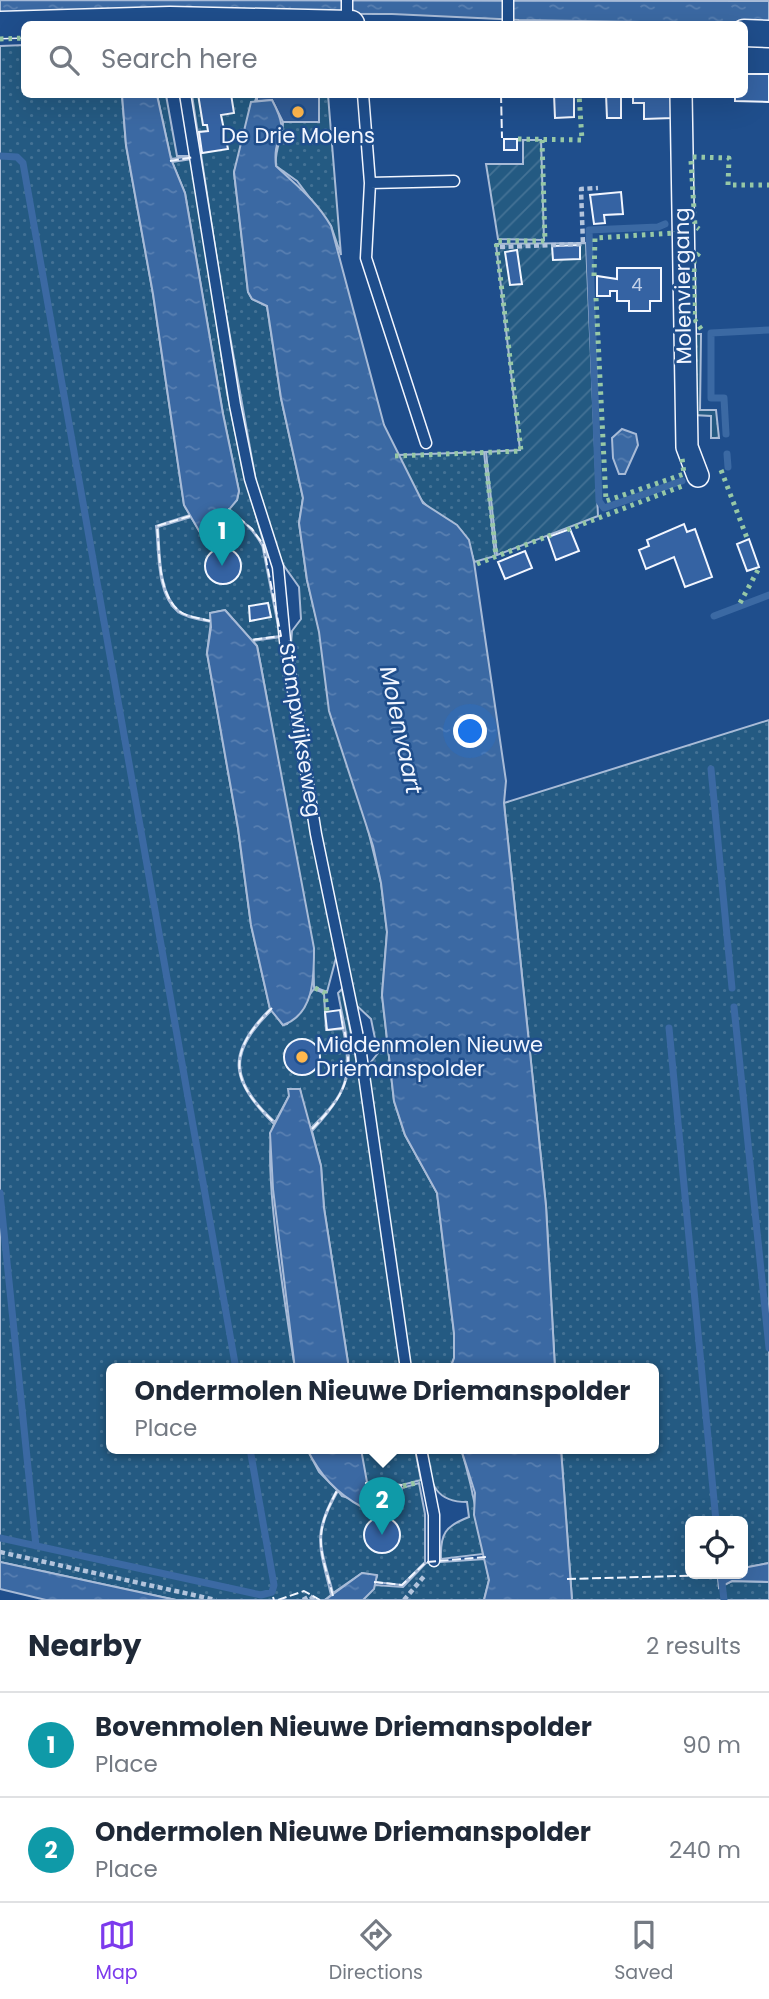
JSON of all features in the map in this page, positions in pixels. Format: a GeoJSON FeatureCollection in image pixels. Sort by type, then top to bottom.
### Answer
{"type":"FeatureCollection","features":[{"type":"Feature","properties":{"kind":"street"},"geometry":{"type":"LineString","coordinates":[[0,25],[21,25]]}},
{"type":"Feature","properties":{"kind":"street"},"geometry":{"type":"LineString","coordinates":[[748,33],[769,34]]}},
{"type":"Feature","properties":{"kind":"street","name":"Molenviergang"},"geometry":{"type":"LineString","coordinates":[[681,98],[687,447],[698,476]]}},
{"type":"Feature","properties":{"kind":"lane"},"geometry":{"type":"LineString","coordinates":[[347,0],[348,21]]}},
{"type":"Feature","properties":{"kind":"lane"},"geometry":{"type":"LineString","coordinates":[[508,0],[508,21]]}},
{"type":"Feature","properties":{"kind":"lane","name":"Stompwijkseweg"},"geometry":{"type":"LineString","coordinates":[[186,98],[235,405],[250,479],[278,567],[285,640],[316,834],[360,1047],[405,1363]]}},
{"type":"Feature","properties":{"kind":"lane"},"geometry":{"type":"LineString","coordinates":[[363,98],[370,183],[366,258],[426,443]]}},
{"type":"Feature","properties":{"kind":"lane"},"geometry":{"type":"LineString","coordinates":[[370,183],[454,181]]}},
{"type":"Feature","properties":{"kind":"lane"},"geometry":{"type":"LineString","coordinates":[[422,1454],[434,1515],[434,1561]]}},
{"type":"Feature","properties":{"kind":"path"},"geometry":{"type":"LineString","coordinates":[[500,247],[583,244],[581,189],[598,188]]}},
{"type":"Feature","properties":{"kind":"path"},"geometry":{"type":"LineString","coordinates":[[0,1552],[216,1600]]}},
{"type":"Feature","properties":{"kind":"path"},"geometry":{"type":"LineString","coordinates":[[404,1600],[434,1567],[434,1561]]}},
{"type":"Feature","properties":{"kind":"path"},"geometry":{"type":"LineString","coordinates":[[303,1600],[310,1596],[315,1599]]}},
{"type":"Feature","properties":{"kind":"shaded area"},"geometry":{"type":"Polygon","coordinates":[[[21,45],[21,98],[122,98],[126,145],[153,294],[184,505],[190,515],[156,526],[160,572],[166,594],[178,612],[211,622],[207,653],[238,828],[251,925],[270,1009],[246,1039],[240,1053],[239,1066],[241,1080],[248,1094],[274,1124],[270,1170],[294,1363],[106,1363],[106,1454],[310,1454],[319,1472],[337,1490],[321,1531],[321,1553],[331,1595],[325,1600],[176,1600],[0,1562],[0,46],[21,45]]]}},
{"type":"Feature","properties":{"kind":"shaded area"},"geometry":{"type":"Polygon","coordinates":[[[158,98],[167,98],[177,156],[193,156],[171,159],[158,98]]]}},
{"type":"Feature","properties":{"kind":"shaded area"},"geometry":{"type":"Polygon","coordinates":[[[192,98],[256,98],[234,172],[248,292],[252,299],[267,306],[281,398],[303,498],[299,523],[307,580],[381,883],[387,932],[382,995],[394,1101],[405,1135],[437,1193],[454,1333],[452,1363],[410,1363],[367,1067],[378,1053],[371,1019],[355,1004],[319,826],[291,644],[292,631],[301,619],[299,587],[282,563],[257,487],[221,286],[192,98]]]}},
{"type":"Feature","properties":{"kind":"shaded area","name":"De Drie Molens"},"geometry":{"type":"Polygon","coordinates":[[[257,98],[319,98],[319,122],[283,122],[272,100],[257,101],[257,98]]]}},
{"type":"Feature","properties":{"kind":"shaded area"},"geometry":{"type":"Polygon","coordinates":[[[319,98],[328,98],[341,255],[331,226],[297,181],[276,166],[283,122],[318,122],[319,98]]]}},
{"type":"Feature","properties":{"kind":"shaded area"},"geometry":{"type":"Polygon","coordinates":[[[523,140],[541,140],[544,240],[498,239],[486,164],[523,164],[523,140]]]}},
{"type":"Feature","properties":{"kind":"shaded area"},"geometry":{"type":"Polygon","coordinates":[[[192,159],[227,392],[243,470],[268,558],[252,531],[228,508],[237,500],[239,491],[185,193],[172,162],[192,159]]]}},
{"type":"Feature","properties":{"kind":"shaded area"},"geometry":{"type":"Polygon","coordinates":[[[586,243],[598,516],[497,555],[486,452],[520,450],[496,244],[586,243]]]}},
{"type":"Feature","properties":{"kind":"shaded area"},"geometry":{"type":"Polygon","coordinates":[[[691,334],[701,334],[700,410],[716,410],[719,438],[711,438],[711,416],[693,415],[691,334]]]}},
{"type":"Feature","properties":{"kind":"shaded area"},"geometry":{"type":"Polygon","coordinates":[[[484,452],[495,556],[474,562],[465,536],[455,525],[433,512],[420,498],[398,455],[484,452]]]}},
{"type":"Feature","properties":{"kind":"shaded area"},"geometry":{"type":"Polygon","coordinates":[[[227,509],[252,529],[262,544],[280,636],[251,640],[225,610],[210,613],[211,621],[190,616],[179,611],[167,594],[161,572],[158,527],[191,517],[202,535],[208,535],[227,509]]]}},
{"type":"Feature","properties":{"kind":"shaded area"},"geometry":{"type":"Polygon","coordinates":[[[281,637],[336,958],[327,992],[314,987],[306,915],[257,646],[253,641],[281,637]]]}},
{"type":"Feature","properties":{"kind":"shaded area"},"geometry":{"type":"Polygon","coordinates":[[[769,720],[769,1563],[748,1567],[748,1516],[685,1516],[685,1579],[718,1579],[719,1587],[732,1581],[769,1582],[769,1600],[572,1600],[561,1454],[659,1454],[659,1363],[555,1363],[546,1206],[504,803],[769,720]]]}},
{"type":"Feature","properties":{"kind":"shaded area"},"geometry":{"type":"Polygon","coordinates":[[[314,989],[324,993],[326,1030],[343,1029],[347,1060],[344,1084],[339,1094],[323,1116],[308,1128],[300,1089],[289,1096],[275,1122],[249,1093],[240,1066],[248,1039],[272,1010],[283,1025],[287,1024],[314,989]]]}},
{"type":"Feature","properties":{"kind":"shaded area"},"geometry":{"type":"Polygon","coordinates":[[[342,989],[359,1074],[401,1363],[348,1363],[324,1208],[321,1166],[312,1131],[339,1097],[349,1067],[349,1052],[338,993],[342,989]]]}},
{"type":"Feature","properties":{"kind":"shaded area"},"geometry":{"type":"Polygon","coordinates":[[[362,1454],[416,1454],[421,1480],[402,1485],[378,1483],[377,1499],[400,1500],[402,1488],[419,1483],[425,1514],[425,1562],[402,1585],[375,1582],[377,1576],[362,1573],[333,1593],[322,1552],[325,1519],[338,1491],[342,1496],[371,1504],[366,1484],[375,1483],[365,1482],[362,1454]]]}},
{"type":"Feature","properties":{"kind":"shaded area"},"geometry":{"type":"Polygon","coordinates":[[[425,1454],[462,1454],[483,1554],[441,1559],[446,1532],[454,1524],[469,1517],[467,1502],[446,1498],[439,1493],[431,1479],[425,1454]]]}},
{"type":"Feature","properties":{"kind":"shaded area"},"geometry":{"type":"Polygon","coordinates":[[[485,1559],[489,1580],[484,1600],[363,1600],[375,1585],[403,1587],[426,1563],[485,1559]]]}},
{"type":"Feature","properties":{"kind":"water"},"geometry":{"type":"Polygon","coordinates":[[[0,0],[769,1],[769,24],[748,24],[748,21],[519,20],[392,14],[0,13],[0,0]]]}},
{"type":"Feature","properties":{"kind":"water"},"geometry":{"type":"Polygon","coordinates":[[[122,98],[158,98],[171,159],[185,193],[239,491],[237,500],[208,535],[202,536],[184,505],[153,294],[126,145],[122,98]]]}},
{"type":"Feature","properties":{"kind":"water","name":"Molenvaart"},"geometry":{"type":"Polygon","coordinates":[[[272,100],[281,122],[276,166],[313,201],[331,226],[384,425],[423,503],[457,525],[469,540],[506,781],[504,803],[546,1206],[555,1363],[452,1363],[454,1333],[437,1193],[405,1135],[394,1101],[382,995],[387,932],[381,883],[373,846],[329,711],[319,632],[307,580],[299,523],[303,498],[281,398],[267,306],[252,299],[248,292],[234,172],[251,102],[272,100]]]}},
{"type":"Feature","properties":{"kind":"water"},"geometry":{"type":"Polygon","coordinates":[[[622,429],[636,434],[638,445],[625,474],[619,474],[613,458],[612,438],[622,429]]]}},
{"type":"Feature","properties":{"kind":"water"},"geometry":{"type":"Polygon","coordinates":[[[225,610],[257,646],[314,948],[313,981],[307,1003],[294,1020],[283,1025],[270,1009],[251,925],[238,828],[207,653],[210,613],[225,610]]]}},
{"type":"Feature","properties":{"kind":"water"},"geometry":{"type":"Polygon","coordinates":[[[288,1089],[300,1089],[321,1166],[324,1208],[348,1363],[294,1363],[273,1189],[270,1133],[289,1096],[288,1089]]]}},
{"type":"Feature","properties":{"kind":"water"},"geometry":{"type":"Polygon","coordinates":[[[310,1454],[362,1454],[371,1504],[362,1507],[353,1502],[317,1467],[310,1454]]]}},
{"type":"Feature","properties":{"kind":"water"},"geometry":{"type":"Polygon","coordinates":[[[463,1454],[561,1454],[572,1600],[484,1600],[489,1580],[474,1515],[475,1493],[463,1454]]]}},
{"type":"Feature","properties":{"kind":"water"},"geometry":{"type":"Polygon","coordinates":[[[0,1562],[176,1600],[46,1600],[0,1589],[0,1562]]]}},
{"type":"Feature","properties":{"kind":"water"},"geometry":{"type":"Polygon","coordinates":[[[769,1563],[769,1582],[732,1581],[719,1588],[718,1579],[748,1579],[748,1567],[769,1563]]]}},
{"type":"Feature","properties":{"kind":"water"},"geometry":{"type":"Polygon","coordinates":[[[362,1573],[377,1575],[374,1589],[363,1600],[325,1600],[362,1573]]]}},
{"type":"Feature","properties":{"kind":"building"},"geometry":{"type":"Polygon","coordinates":[[[748,74],[769,74],[769,102],[735,101],[735,98],[748,98],[748,74]]]}},
{"type":"Feature","properties":{"kind":"building"},"geometry":{"type":"Polygon","coordinates":[[[199,98],[232,98],[234,113],[221,115],[228,149],[202,153],[199,132],[208,131],[207,125],[203,125],[199,98]]]}},
{"type":"Feature","properties":{"kind":"building"},"geometry":{"type":"Polygon","coordinates":[[[554,98],[574,98],[574,117],[555,118],[554,98]]]}},
{"type":"Feature","properties":{"kind":"building"},"geometry":{"type":"Polygon","coordinates":[[[606,98],[621,98],[621,118],[607,118],[606,98]]]}},
{"type":"Feature","properties":{"kind":"building"},"geometry":{"type":"Polygon","coordinates":[[[633,98],[671,98],[672,118],[644,119],[644,103],[633,103],[633,98]]]}},
{"type":"Feature","properties":{"kind":"building"},"geometry":{"type":"Polygon","coordinates":[[[504,139],[517,139],[517,150],[504,150],[504,139]]]}},
{"type":"Feature","properties":{"kind":"building"},"geometry":{"type":"Polygon","coordinates":[[[621,192],[623,214],[604,215],[605,223],[594,224],[590,195],[621,192]]]}},
{"type":"Feature","properties":{"kind":"building"},"geometry":{"type":"Polygon","coordinates":[[[580,245],[580,259],[553,260],[552,246],[580,245]]]}},
{"type":"Feature","properties":{"kind":"building"},"geometry":{"type":"Polygon","coordinates":[[[517,250],[522,284],[510,285],[505,252],[517,250]]]}},
{"type":"Feature","properties":{"kind":"building"},"geometry":{"type":"Polygon","coordinates":[[[617,268],[661,268],[661,301],[650,301],[650,311],[629,311],[629,301],[617,301],[617,291],[610,291],[610,296],[597,296],[597,276],[617,279],[617,268]]]}},
{"type":"Feature","properties":{"kind":"building"},"geometry":{"type":"Polygon","coordinates":[[[684,524],[687,532],[695,529],[712,577],[685,587],[674,557],[646,569],[639,550],[649,546],[647,540],[684,524]]]}},
{"type":"Feature","properties":{"kind":"building"},"geometry":{"type":"Polygon","coordinates":[[[570,529],[579,551],[556,560],[548,537],[570,529]]]}},
{"type":"Feature","properties":{"kind":"building"},"geometry":{"type":"Polygon","coordinates":[[[749,539],[759,567],[747,571],[737,544],[749,539]]]}},
{"type":"Feature","properties":{"kind":"building"},"geometry":{"type":"Polygon","coordinates":[[[223,548],[236,553],[241,566],[236,579],[223,584],[210,579],[205,566],[210,553],[223,548]]]}},
{"type":"Feature","properties":{"kind":"building"},"geometry":{"type":"Polygon","coordinates":[[[525,551],[532,568],[505,579],[498,562],[525,551]]]}},
{"type":"Feature","properties":{"kind":"building"},"geometry":{"type":"Polygon","coordinates":[[[268,603],[271,617],[250,621],[249,606],[268,603]]]}},
{"type":"Feature","properties":{"kind":"building"},"geometry":{"type":"Polygon","coordinates":[[[340,1010],[343,1028],[327,1030],[325,1012],[340,1010]]]}},
{"type":"Feature","properties":{"kind":"building","name":"Middenmolen Nieuwe Driemanspolder"},"geometry":{"type":"Polygon","coordinates":[[[302,1039],[314,1045],[320,1057],[314,1069],[302,1075],[290,1069],[284,1057],[290,1045],[302,1039]]]}},
{"type":"Feature","properties":{"kind":"building"},"geometry":{"type":"Polygon","coordinates":[[[378,1484],[401,1485],[400,1500],[377,1499],[378,1484]]]}},
{"type":"Feature","properties":{"kind":"building"},"geometry":{"type":"Polygon","coordinates":[[[382,1517],[394,1523],[400,1535],[394,1547],[382,1553],[370,1547],[364,1535],[370,1523],[382,1517]]]}},
{"type":"Feature","properties":{"kind":"waterway"},"geometry":{"type":"LineString","coordinates":[[0,156],[17,157],[23,163],[235,1363]]}},
{"type":"Feature","properties":{"kind":"waterway"},"geometry":{"type":"LineString","coordinates":[[665,224],[658,227],[589,230],[599,501],[604,508],[682,481]]}},
{"type":"Feature","properties":{"kind":"waterway"},"geometry":{"type":"LineString","coordinates":[[726,434],[724,398],[711,398],[711,333],[769,330]]}},
{"type":"Feature","properties":{"kind":"waterway"},"geometry":{"type":"LineString","coordinates":[[727,454],[728,467]]}},
{"type":"Feature","properties":{"kind":"waterway"},"geometry":{"type":"LineString","coordinates":[[714,616],[769,595]]}},
{"type":"Feature","properties":{"kind":"waterway"},"geometry":{"type":"LineString","coordinates":[[711,769],[732,988]]}},
{"type":"Feature","properties":{"kind":"waterway"},"geometry":{"type":"LineString","coordinates":[[734,1007],[769,1348]]}},
{"type":"Feature","properties":{"kind":"waterway"},"geometry":{"type":"LineString","coordinates":[[669,1028],[716,1516]]}},
{"type":"Feature","properties":{"kind":"waterway"},"geometry":{"type":"LineString","coordinates":[[0,1193],[36,1546]]}},
{"type":"Feature","properties":{"kind":"waterway"},"geometry":{"type":"LineString","coordinates":[[0,1538],[261,1595],[272,1592],[274,1585],[251,1454]]}},
{"type":"Feature","properties":{"kind":"waterway"},"geometry":{"type":"LineString","coordinates":[[722,1579],[724,1600]]}},
{"type":"Feature","properties":{"kind":"hedge"},"geometry":{"type":"LineString","coordinates":[[0,39],[21,38]]}},
{"type":"Feature","properties":{"kind":"hedge"},"geometry":{"type":"LineString","coordinates":[[518,139],[582,140],[579,98]]}},
{"type":"Feature","properties":{"kind":"hedge"},"geometry":{"type":"LineString","coordinates":[[395,456],[521,451],[496,241],[545,241],[542,140]]}},
{"type":"Feature","properties":{"kind":"hedge"},"geometry":{"type":"LineString","coordinates":[[693,157],[729,158],[728,185],[769,185]]}},
{"type":"Feature","properties":{"kind":"hedge"},"geometry":{"type":"LineString","coordinates":[[691,161],[695,226],[699,229]]}},
{"type":"Feature","properties":{"kind":"hedge"},"geometry":{"type":"LineString","coordinates":[[594,276],[595,238],[674,231]]}},
{"type":"Feature","properties":{"kind":"hedge"},"geometry":{"type":"LineString","coordinates":[[699,253],[694,260],[694,319],[704,333]]}},
{"type":"Feature","properties":{"kind":"hedge"},"geometry":{"type":"LineString","coordinates":[[596,298],[606,501],[684,474],[682,458]]}},
{"type":"Feature","properties":{"kind":"hedge"},"geometry":{"type":"LineString","coordinates":[[486,464],[496,555]]}},
{"type":"Feature","properties":{"kind":"hedge"},"geometry":{"type":"LineString","coordinates":[[721,470],[747,538]]}},
{"type":"Feature","properties":{"kind":"hedge"},"geometry":{"type":"LineString","coordinates":[[567,530],[685,485]]}},
{"type":"Feature","properties":{"kind":"hedge"},"geometry":{"type":"LineString","coordinates":[[477,564],[551,535]]}},
{"type":"Feature","properties":{"kind":"hedge"},"geometry":{"type":"LineString","coordinates":[[740,603],[758,570]]}},
{"type":"Feature","properties":{"kind":"hedge"},"geometry":{"type":"LineString","coordinates":[[315,988],[325,993],[327,1011]]}},
{"type":"Feature","properties":{"kind":"hedge"},"geometry":{"type":"LineString","coordinates":[[403,1486],[420,1482]]}},
{"type":"Feature","properties":{"kind":"fence"},"geometry":{"type":"LineString","coordinates":[[501,98],[502,138]]}},
{"type":"Feature","properties":{"kind":"fence"},"geometry":{"type":"LineString","coordinates":[[170,161],[194,157]]}},
{"type":"Feature","properties":{"kind":"fence"},"geometry":{"type":"LineString","coordinates":[[228,509],[252,529],[263,544],[281,636],[251,640]]}},
{"type":"Feature","properties":{"kind":"fence"},"geometry":{"type":"LineString","coordinates":[[190,516],[157,526],[163,583],[172,603],[179,611],[210,621]]}},
{"type":"Feature","properties":{"kind":"fence"},"geometry":{"type":"LineString","coordinates":[[272,1008],[247,1039],[239,1066],[249,1094],[275,1123]]}},
{"type":"Feature","properties":{"kind":"fence"},"geometry":{"type":"LineString","coordinates":[[312,1129],[333,1105],[344,1084],[348,1060],[344,1028]]}},
{"type":"Feature","properties":{"kind":"fence"},"geometry":{"type":"LineString","coordinates":[[365,1483],[377,1484]]}},
{"type":"Feature","properties":{"kind":"fence"},"geometry":{"type":"LineString","coordinates":[[333,1596],[321,1542],[324,1519],[338,1489]]}},
{"type":"Feature","properties":{"kind":"fence"},"geometry":{"type":"LineString","coordinates":[[374,1582],[402,1585],[426,1562],[486,1557]]}},
{"type":"Feature","properties":{"kind":"fence"},"geometry":{"type":"LineString","coordinates":[[567,1579],[685,1576]]}},
{"type":"Feature","properties":{"kind":"fence"},"geometry":{"type":"LineString","coordinates":[[278,1600],[304,1591],[320,1600]]}},
{"type":"Feature","properties":{"kind":"place","name":"De Drie Molens"},"geometry":{"type":"Point","coordinates":[298,112]}},
{"type":"Feature","properties":{"kind":"place","name":"Bovenmolen Nieuwe Driemanspolder"},"geometry":{"type":"Point","coordinates":[222,566]}},
{"type":"Feature","properties":{"kind":"place","name":"Middenmolen Nieuwe Driemanspolder"},"geometry":{"type":"Point","coordinates":[302,1057]}},
{"type":"Feature","properties":{"kind":"place","name":"Ondermolen Nieuwe Driemanspolder"},"geometry":{"type":"Point","coordinates":[382,1535]}}]}
